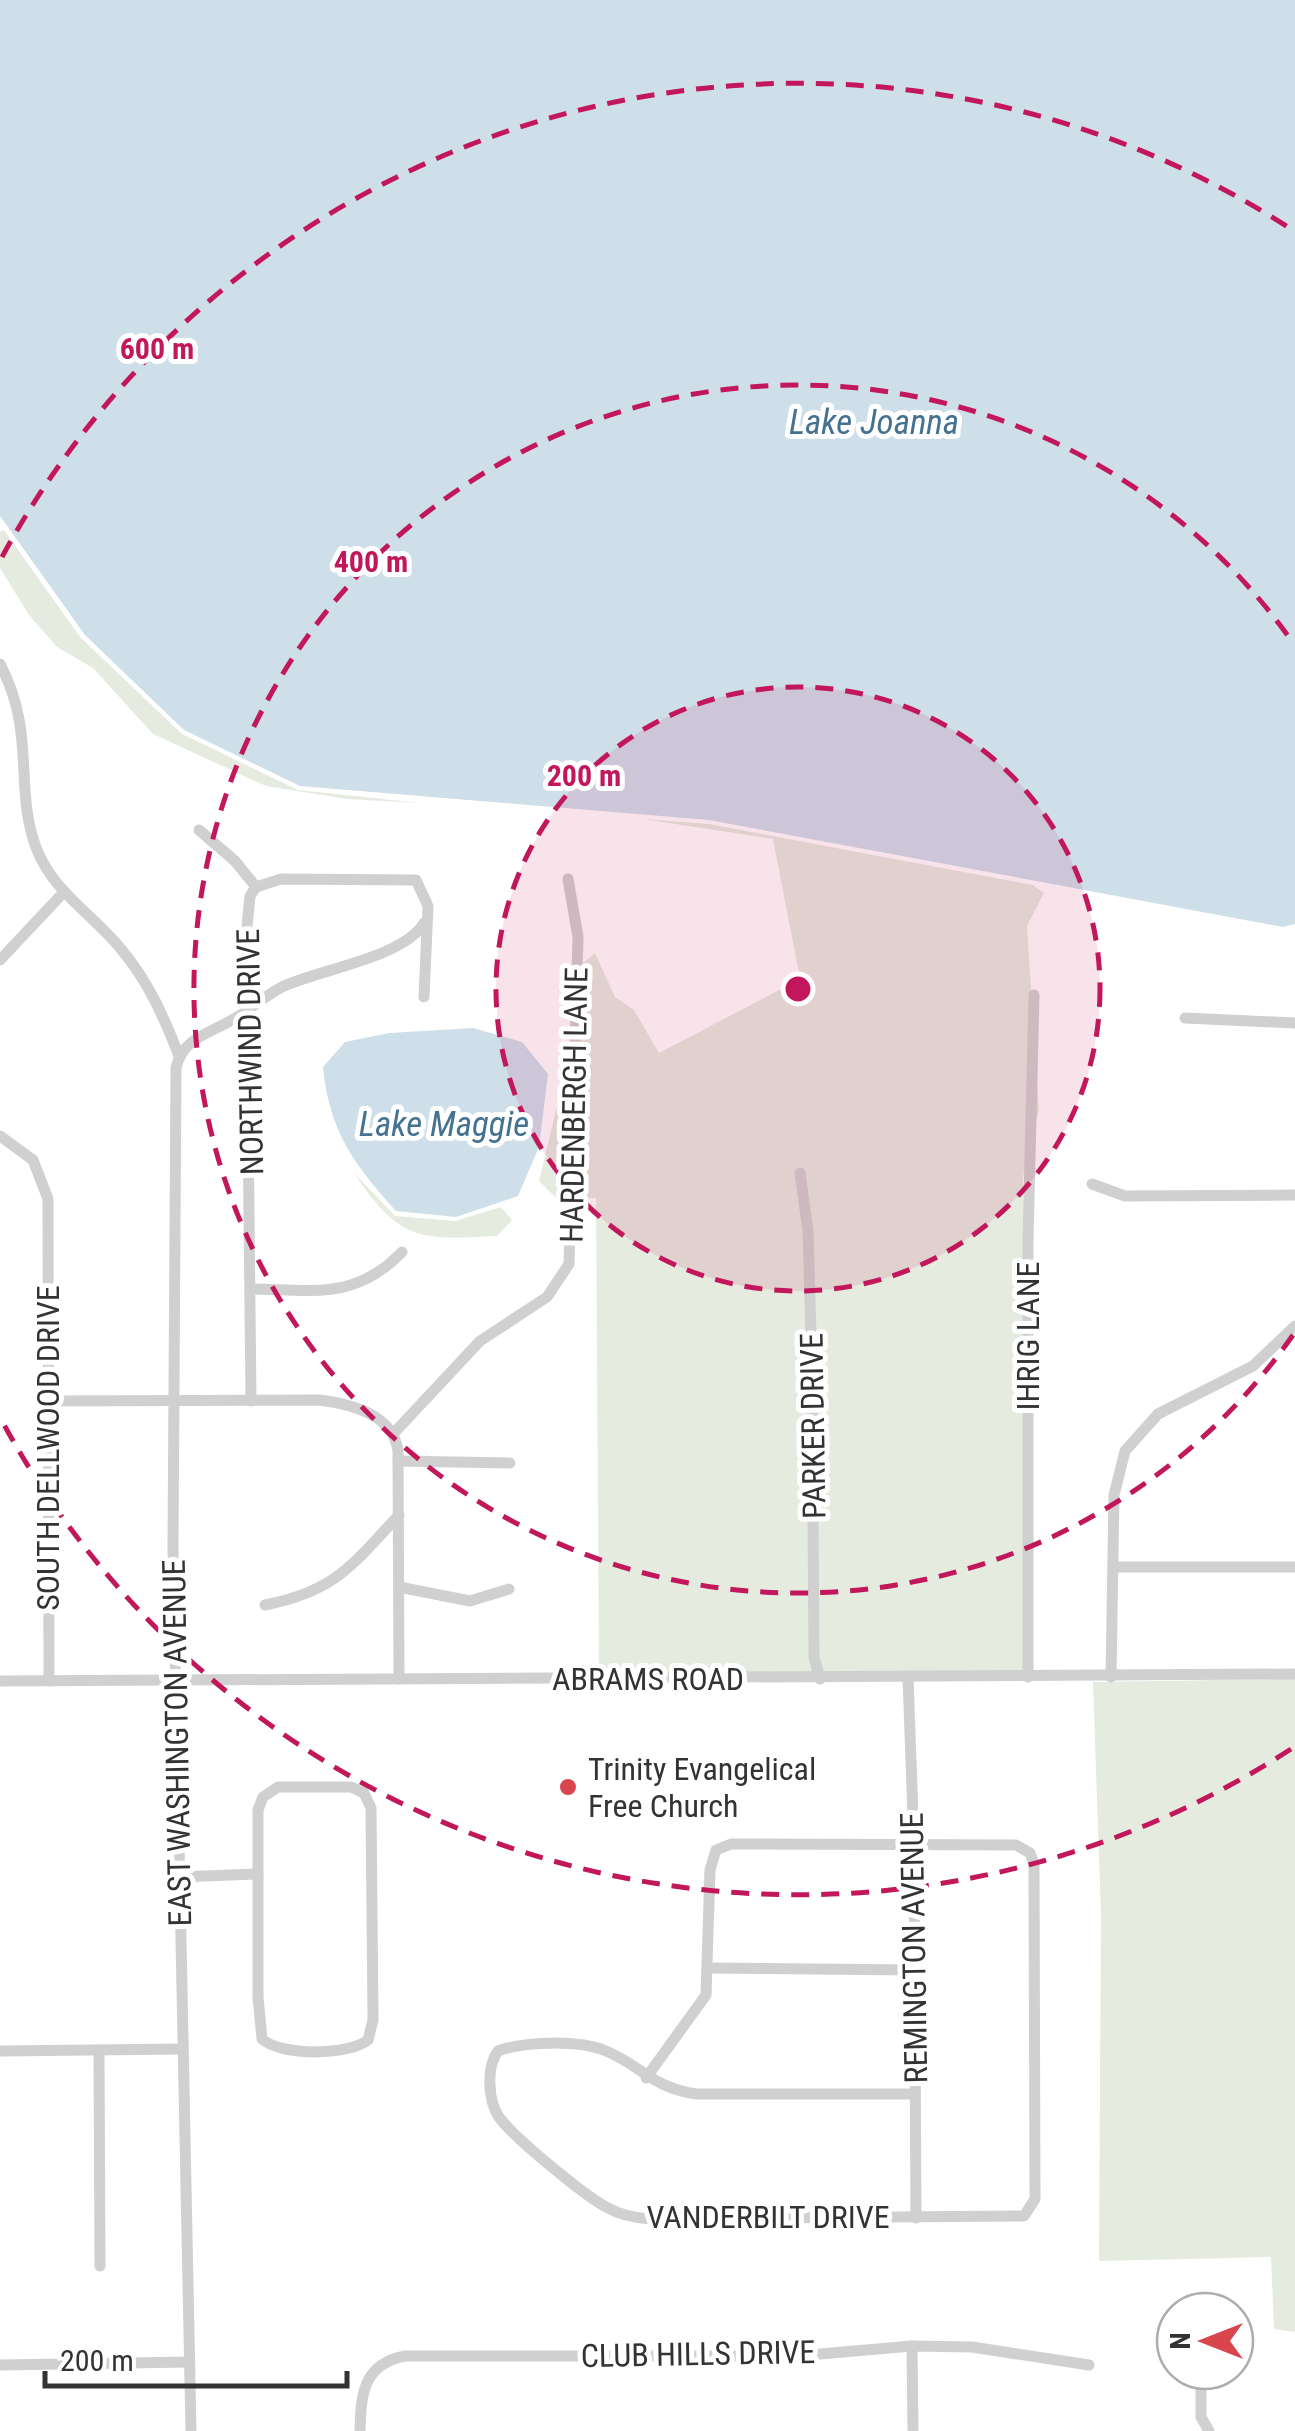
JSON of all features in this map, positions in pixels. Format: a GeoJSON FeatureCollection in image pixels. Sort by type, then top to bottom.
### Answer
{"type":"FeatureCollection","features":[{"type":"Feature","properties":{"kind":"street"},"geometry":{"type":"LineString","coordinates":[[0,664],[24,724],[36,848],[64,892],[140,972],[179,1056]]}},
{"type":"Feature","properties":{"kind":"street"},"geometry":{"type":"LineString","coordinates":[[199,830],[235,861],[256,887],[282,879],[409,876],[425,891],[424,998]]}},
{"type":"Feature","properties":{"kind":"street","name":"HARDENBERGH LANE"},"geometry":{"type":"LineString","coordinates":[[393,1434],[480,1341],[547,1297],[569,1264],[578,937],[568,879]]}},
{"type":"Feature","properties":{"kind":"street","name":"NORTHWIND DRIVE"},"geometry":{"type":"LineString","coordinates":[[251,1401],[246,929],[250,896],[256,887]]}},
{"type":"Feature","properties":{"kind":"street"},"geometry":{"type":"LineString","coordinates":[[0,960],[64,892]]}},
{"type":"Feature","properties":{"kind":"street"},"geometry":{"type":"LineString","coordinates":[[179,1056],[188,1043],[283,987],[409,942],[424,924]]}},
{"type":"Feature","properties":{"kind":"street","name":"IHRIG LANE"},"geometry":{"type":"LineString","coordinates":[[1028,1677],[1028,1239],[1034,994]]}},
{"type":"Feature","properties":{"kind":"street"},"geometry":{"type":"LineString","coordinates":[[1185,1018],[1295,1023]]}},
{"type":"Feature","properties":{"kind":"street","name":"EAST WASHINGTON AVENUE"},"geometry":{"type":"LineString","coordinates":[[179,1056],[174,1088],[174,1401],[191,2431]]}},
{"type":"Feature","properties":{"kind":"street","name":"SOUTH DELLWOOD DRIVE"},"geometry":{"type":"LineString","coordinates":[[0,1136],[23,1149],[42,1174],[48,1215],[48,1681]]}},
{"type":"Feature","properties":{"kind":"street","name":"PARKER DRIVE"},"geometry":{"type":"LineString","coordinates":[[800,1173],[809,1256],[814,1657],[820,1679]]}},
{"type":"Feature","properties":{"kind":"street"},"geometry":{"type":"LineString","coordinates":[[1092,1184],[1126,1196],[1295,1195]]}},
{"type":"Feature","properties":{"kind":"street"},"geometry":{"type":"LineString","coordinates":[[252,1289],[345,1288],[374,1278],[402,1252]]}},
{"type":"Feature","properties":{"kind":"street"},"geometry":{"type":"LineString","coordinates":[[1111,1676],[1116,1479],[1134,1437],[1158,1414],[1269,1355],[1295,1326]]}},
{"type":"Feature","properties":{"kind":"street"},"geometry":{"type":"LineString","coordinates":[[48,1401],[340,1402],[368,1413],[393,1434],[398,1462],[400,1679]]}},
{"type":"Feature","properties":{"kind":"street"},"geometry":{"type":"LineString","coordinates":[[398,1462],[510,1463]]}},
{"type":"Feature","properties":{"kind":"street"},"geometry":{"type":"LineString","coordinates":[[266,1605],[330,1586],[350,1570],[398,1514]]}},
{"type":"Feature","properties":{"kind":"street"},"geometry":{"type":"LineString","coordinates":[[1114,1568],[1295,1567]]}},
{"type":"Feature","properties":{"kind":"street"},"geometry":{"type":"LineString","coordinates":[[399,1588],[470,1601],[495,1597],[509,1588]]}},
{"type":"Feature","properties":{"kind":"street","name":"ABRAMS ROAD"},"geometry":{"type":"LineString","coordinates":[[0,1682],[1295,1674]]}},
{"type":"Feature","properties":{"kind":"street","name":"REMINGTON AVENUE"},"geometry":{"type":"LineString","coordinates":[[908,1678],[914,1844],[916,2218]]}},
{"type":"Feature","properties":{"kind":"street"},"geometry":{"type":"LineString","coordinates":[[351,1787],[364,1793],[371,1808],[373,2020],[363,2044],[283,2048],[262,2038],[258,1874],[258,1810],[272,1790],[351,1787]]}},
{"type":"Feature","properties":{"kind":"street","name":"VANDERBILT DRIVE"},"geometry":{"type":"LineString","coordinates":[[914,1844],[1008,1843],[1030,1854],[1034,1884],[1034,2206],[1018,2218],[624,2215],[596,2201],[506,2125],[491,2097],[491,2064],[498,2051],[511,2046],[581,2046],[607,2052],[646,2078],[696,2094],[915,2094]]}},
{"type":"Feature","properties":{"kind":"street"},"geometry":{"type":"LineString","coordinates":[[646,2078],[702,2003],[710,1968],[710,1870],[716,1850],[732,1844],[914,1844]]}},
{"type":"Feature","properties":{"kind":"street"},"geometry":{"type":"LineString","coordinates":[[179,1877],[258,1874]]}},
{"type":"Feature","properties":{"kind":"street"},"geometry":{"type":"LineString","coordinates":[[710,1968],[915,1970]]}},
{"type":"Feature","properties":{"kind":"street"},"geometry":{"type":"LineString","coordinates":[[0,2050],[183,2049]]}},
{"type":"Feature","properties":{"kind":"street"},"geometry":{"type":"LineString","coordinates":[[99,2050],[100,2266]]}},
{"type":"Feature","properties":{"kind":"street"},"geometry":{"type":"LineString","coordinates":[[912,2346],[913,2431]]}},
{"type":"Feature","properties":{"kind":"street","name":"CLUB HILLS DRIVE"},"geometry":{"type":"LineString","coordinates":[[360,2431],[360,2397],[368,2376],[382,2363],[405,2356],[797,2356],[912,2346],[972,2347],[1089,2365]]}},
{"type":"Feature","properties":{"kind":"street"},"geometry":{"type":"LineString","coordinates":[[0,2366],[189,2362]]}},
{"type":"Feature","properties":{"kind":"street"},"geometry":{"type":"LineString","coordinates":[[1201,2391],[1201,2417],[1209,2431]]}},
{"type":"Feature","properties":{"kind":"shaded area"},"geometry":{"type":"Polygon","coordinates":[[[4,530],[80,637],[182,734],[298,790],[420,803],[347,799],[266,786],[153,734],[93,668],[57,647],[29,615],[0,568],[0,532],[4,530]]]}},
{"type":"Feature","properties":{"kind":"shaded area"},"geometry":{"type":"Polygon","coordinates":[[[643,819],[709,824],[1033,885],[1044,893],[1027,926],[1039,1110],[1023,1177],[1029,1672],[599,1674],[596,1198],[558,1200],[539,1181],[564,1077],[576,1051],[572,972],[595,953],[615,997],[634,1010],[659,1053],[800,979],[773,839],[643,819]]]}},
{"type":"Feature","properties":{"kind":"shaded area"},"geometry":{"type":"Polygon","coordinates":[[[354,1173],[395,1216],[455,1221],[501,1207],[512,1220],[497,1236],[448,1237],[413,1232],[385,1212],[354,1173]]]}},
{"type":"Feature","properties":{"kind":"shaded area"},"geometry":{"type":"Polygon","coordinates":[[[1295,1679],[1295,2332],[1274,2329],[1271,2257],[1099,2261],[1101,1915],[1093,1682],[1295,1679]]]}},
{"type":"Feature","properties":{"kind":"water","name":"Lake Joanna"},"geometry":{"type":"Polygon","coordinates":[[[0,0],[1295,0],[1295,924],[1283,927],[709,820],[300,786],[184,730],[85,635],[0,516],[0,0]]]}},
{"type":"Feature","properties":{"kind":"water","name":"Lake Maggie"},"geometry":{"type":"Polygon","coordinates":[[[473,1028],[522,1042],[548,1074],[539,1147],[518,1196],[456,1217],[396,1211],[346,1146],[331,1110],[323,1067],[345,1042],[389,1033],[473,1028]]]}},
{"type":"Feature","properties":{"kind":"place","name":"Trinity Evangelical Free Church"},"geometry":{"type":"Point","coordinates":[568,1787]}}]}
